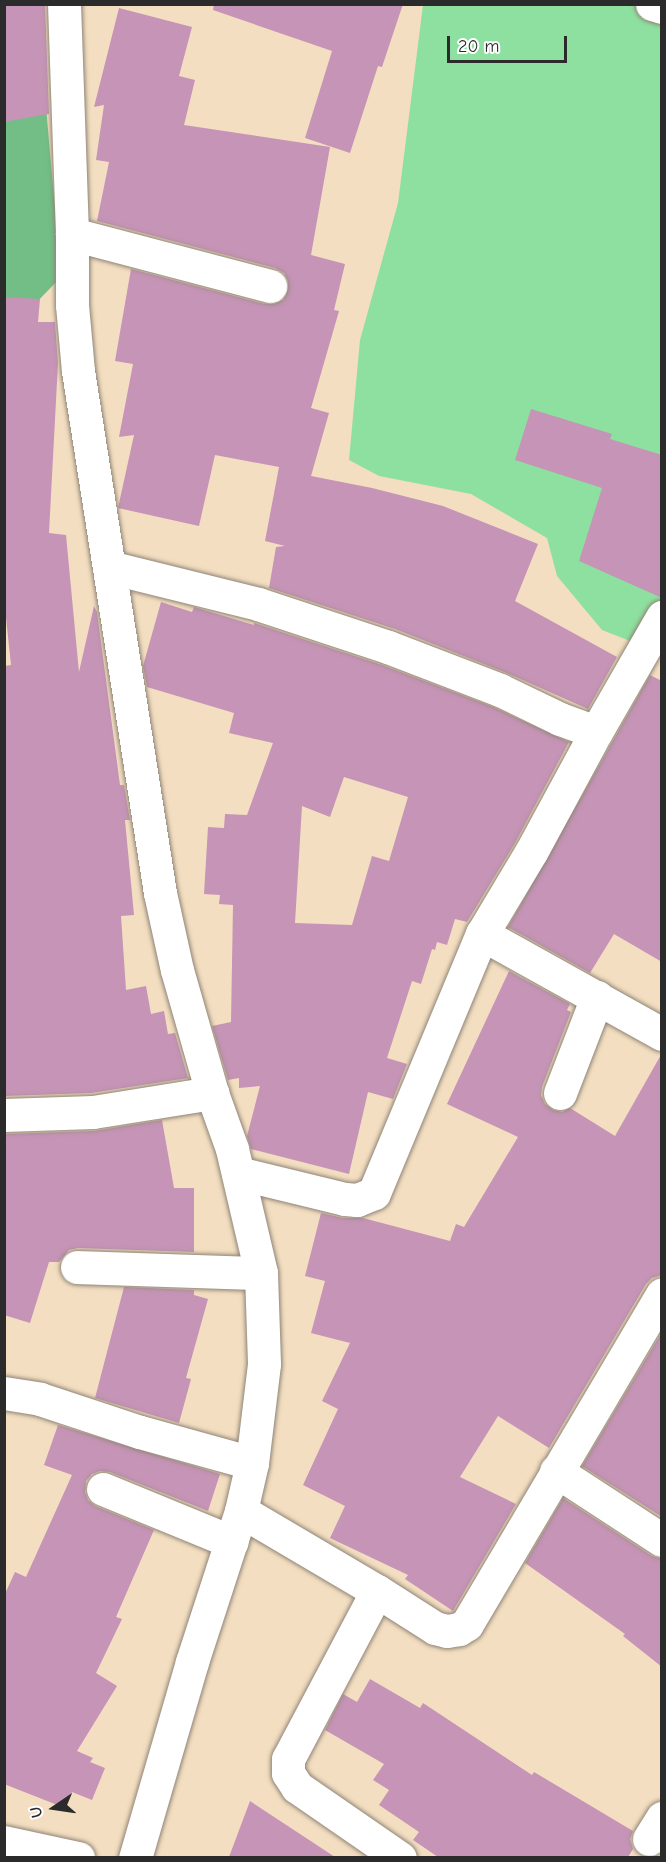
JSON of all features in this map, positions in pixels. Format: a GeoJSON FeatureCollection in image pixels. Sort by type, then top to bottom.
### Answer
{"type":"FeatureCollection","features":[{"type":"Feature","properties":{"kind":"street"},"geometry":{"type":"LineString","coordinates":[[64,4],[72,234],[72,305],[78,371],[160,893],[177,970],[212,1093],[238,1173],[261,1273],[264,1364],[252,1463],[232,1542],[192,1662],[135,1857]]}},
{"type":"Feature","properties":{"kind":"street"},"geometry":{"type":"LineString","coordinates":[[652,4],[662,7]]}},
{"type":"Feature","properties":{"kind":"street"},"geometry":{"type":"LineString","coordinates":[[72,234],[270,285]]}},
{"type":"Feature","properties":{"kind":"street"},"geometry":{"type":"LineString","coordinates":[[109,567],[258,604],[388,647],[500,690],[560,719],[596,732]]}},
{"type":"Feature","properties":{"kind":"street"},"geometry":{"type":"LineString","coordinates":[[238,1173],[345,1199],[357,1200],[374,1193],[482,934],[537,842],[596,732],[662,617]]}},
{"type":"Feature","properties":{"kind":"street"},"geometry":{"type":"LineString","coordinates":[[482,934],[662,1034]]}},
{"type":"Feature","properties":{"kind":"street"},"geometry":{"type":"LineString","coordinates":[[560,1093],[597,997]]}},
{"type":"Feature","properties":{"kind":"street"},"geometry":{"type":"LineString","coordinates":[[4,1115],[93,1112],[212,1093]]}},
{"type":"Feature","properties":{"kind":"street"},"geometry":{"type":"LineString","coordinates":[[77,1267],[261,1273]]}},
{"type":"Feature","properties":{"kind":"street"},"geometry":{"type":"LineString","coordinates":[[241,1510],[435,1628],[447,1631],[459,1629],[467,1624],[556,1471],[608,1389],[662,1294]]}},
{"type":"Feature","properties":{"kind":"street"},"geometry":{"type":"LineString","coordinates":[[4,1393],[40,1399],[140,1432],[252,1463]]}},
{"type":"Feature","properties":{"kind":"street"},"geometry":{"type":"LineString","coordinates":[[556,1471],[662,1540]]}},
{"type":"Feature","properties":{"kind":"street"},"geometry":{"type":"LineString","coordinates":[[103,1489],[232,1542]]}},
{"type":"Feature","properties":{"kind":"street"},"geometry":{"type":"LineString","coordinates":[[377,1591],[288,1759],[288,1773],[297,1787],[400,1857]]}},
{"type":"Feature","properties":{"kind":"street"},"geometry":{"type":"LineString","coordinates":[[4,1842],[78,1857]]}},
{"type":"Feature","properties":{"kind":"green space"},"geometry":{"type":"Polygon","coordinates":[[[5,5],[37,5],[61,277],[5,335],[5,5]]]}},
{"type":"Feature","properties":{"kind":"green space"},"geometry":{"type":"Polygon","coordinates":[[[423,5],[661,5],[662,635],[653,650],[602,630],[557,576],[547,538],[471,494],[379,476],[349,460],[360,340],[398,203],[423,5]]]}},
{"type":"Feature","properties":{"kind":"building"},"geometry":{"type":"Polygon","coordinates":[[[4,4],[45,4],[49,114],[4,122],[4,4]]]}},
{"type":"Feature","properties":{"kind":"building"},"geometry":{"type":"Polygon","coordinates":[[[214,4],[403,4],[382,67],[378,66],[350,153],[305,138],[332,51],[213,10],[214,4]]]}},
{"type":"Feature","properties":{"kind":"building"},"geometry":{"type":"Polygon","coordinates":[[[119,8],[192,27],[179,76],[195,80],[184,125],[330,147],[311,255],[345,264],[334,310],[339,311],[311,408],[329,413],[311,476],[372,488],[443,506],[538,544],[515,601],[617,657],[588,709],[507,673],[395,629],[269,588],[276,547],[285,546],[265,541],[279,467],[215,455],[199,526],[118,508],[134,435],[119,437],[133,364],[115,361],[131,269],[265,304],[274,304],[283,300],[288,290],[288,281],[284,273],[275,268],[97,221],[109,162],[96,160],[104,105],[94,107],[119,8]]]}},
{"type":"Feature","properties":{"kind":"building"},"geometry":{"type":"Polygon","coordinates":[[[4,297],[40,299],[38,322],[55,322],[58,363],[49,533],[66,535],[79,672],[94,606],[97,612],[120,785],[124,785],[130,820],[125,820],[134,915],[121,916],[126,990],[146,986],[151,1014],[164,1011],[168,1034],[175,1033],[188,1078],[91,1093],[4,1096],[4,666],[11,665],[4,599],[4,297]]]}},
{"type":"Feature","properties":{"kind":"building"},"geometry":{"type":"Polygon","coordinates":[[[531,409],[612,434],[610,439],[662,455],[662,598],[579,561],[602,488],[515,460],[531,409]]]}},
{"type":"Feature","properties":{"kind":"building"},"geometry":{"type":"Polygon","coordinates":[[[161,602],[192,612],[194,607],[254,625],[254,623],[382,665],[493,707],[569,742],[515,843],[467,922],[455,919],[447,945],[437,942],[435,950],[432,949],[421,984],[412,981],[387,1058],[407,1064],[393,1099],[368,1092],[349,1174],[251,1149],[247,1136],[260,1086],[239,1088],[239,1078],[228,1080],[212,1026],[231,1022],[233,905],[219,904],[220,895],[204,894],[208,827],[224,828],[225,814],[247,815],[273,743],[229,733],[234,713],[147,687],[143,666],[161,602]],[[344,777],[330,817],[302,806],[295,923],[352,925],[372,856],[389,861],[408,797],[344,777]]]}},
{"type":"Feature","properties":{"kind":"building"},"geometry":{"type":"Polygon","coordinates":[[[650,675],[662,681],[662,962],[614,934],[590,973],[508,927],[650,675]]]}},
{"type":"Feature","properties":{"kind":"building"},"geometry":{"type":"Polygon","coordinates":[[[509,971],[570,1004],[567,1010],[571,1012],[542,1087],[541,1095],[545,1104],[553,1110],[562,1112],[570,1108],[615,1136],[662,1053],[662,1275],[652,1278],[646,1284],[549,1448],[498,1416],[460,1477],[516,1504],[453,1611],[405,1579],[408,1575],[330,1538],[345,1506],[303,1485],[338,1409],[322,1401],[350,1343],[311,1333],[325,1281],[305,1276],[321,1213],[343,1218],[363,1218],[450,1241],[456,1224],[464,1227],[518,1137],[447,1104],[509,971]]]}},
{"type":"Feature","properties":{"kind":"building"},"geometry":{"type":"Polygon","coordinates":[[[162,1120],[174,1188],[194,1188],[194,1252],[78,1248],[69,1250],[59,1262],[49,1262],[30,1323],[4,1315],[4,1134],[94,1131],[162,1120]]]}},
{"type":"Feature","properties":{"kind":"building"},"geometry":{"type":"Polygon","coordinates":[[[124,1287],[194,1290],[194,1295],[208,1299],[186,1378],[191,1379],[179,1423],[95,1398],[124,1287]]]}},
{"type":"Feature","properties":{"kind":"building"},"geometry":{"type":"Polygon","coordinates":[[[662,1332],[662,1517],[582,1466],[662,1332]]]}},
{"type":"Feature","properties":{"kind":"building"},"geometry":{"type":"Polygon","coordinates":[[[58,1425],[220,1474],[208,1511],[110,1472],[100,1471],[92,1474],[86,1481],[85,1492],[88,1500],[95,1506],[154,1530],[116,1617],[122,1619],[96,1673],[117,1686],[77,1751],[93,1758],[90,1762],[105,1768],[92,1800],[72,1792],[65,1808],[4,1784],[4,1596],[15,1572],[26,1577],[72,1475],[44,1465],[58,1425]]]}},
{"type":"Feature","properties":{"kind":"building"},"geometry":{"type":"Polygon","coordinates":[[[563,1498],[652,1556],[662,1559],[662,1667],[623,1636],[625,1634],[525,1563],[563,1498]]]}},
{"type":"Feature","properties":{"kind":"building"},"geometry":{"type":"Polygon","coordinates":[[[370,1679],[420,1708],[423,1703],[532,1775],[534,1772],[633,1831],[630,1839],[633,1849],[628,1857],[438,1857],[413,1840],[419,1832],[379,1805],[389,1790],[373,1780],[384,1764],[325,1730],[343,1694],[357,1702],[370,1679]]]}},
{"type":"Feature","properties":{"kind":"building"},"geometry":{"type":"Polygon","coordinates":[[[250,1801],[335,1857],[229,1857],[250,1801]]]}}]}
